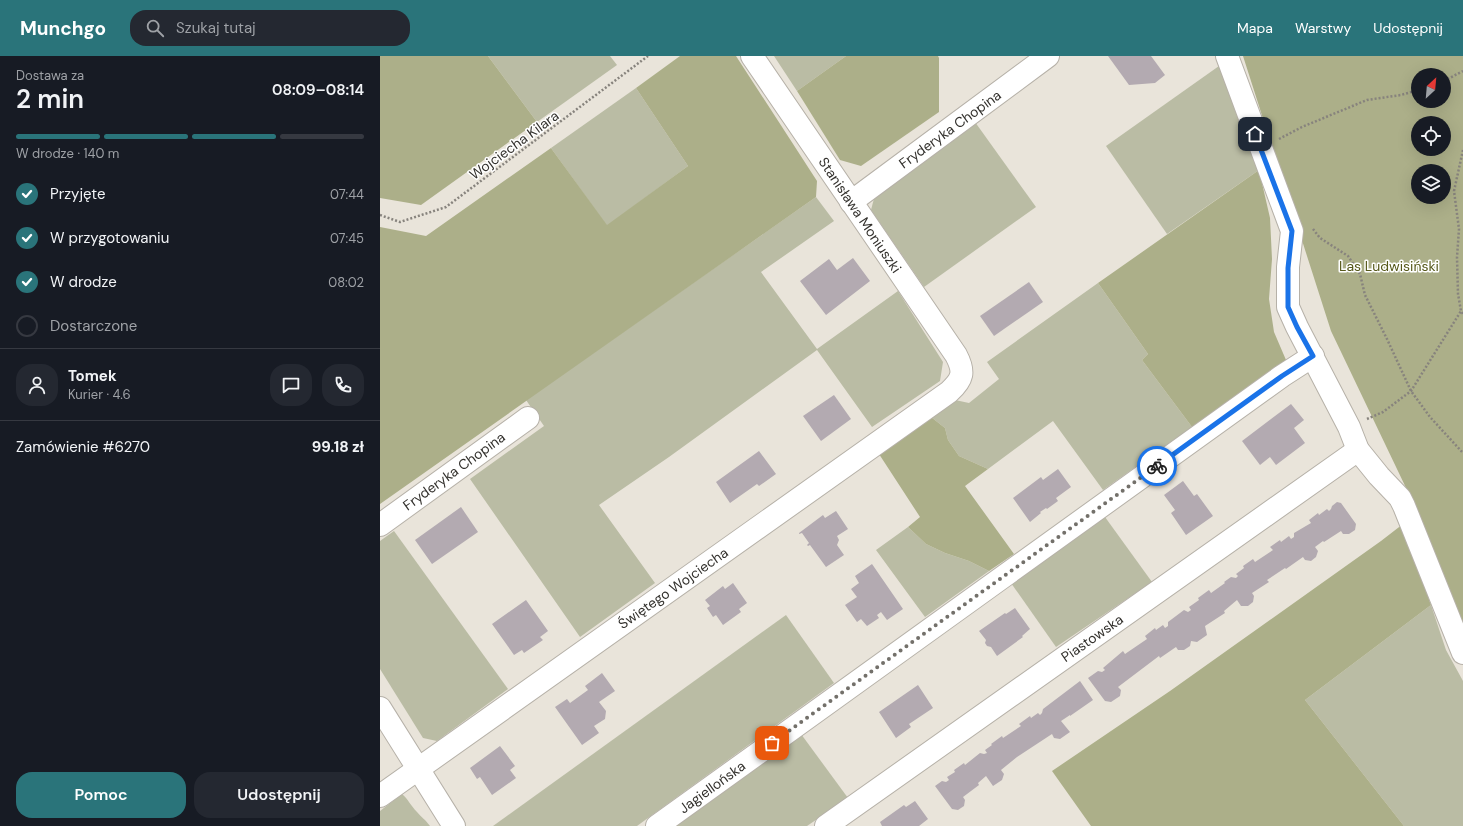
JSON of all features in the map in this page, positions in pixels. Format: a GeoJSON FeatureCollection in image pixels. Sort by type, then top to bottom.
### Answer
{"type":"FeatureCollection","features":[{"type":"Feature","properties":{"kind":"street","name":"Stanisława Moniuszki"},"geometry":{"type":"LineString","coordinates":[[752,56],[956,355],[961,365],[961,377]]}},
{"type":"Feature","properties":{"kind":"street","name":"Fryderyka Chopina"},"geometry":{"type":"LineString","coordinates":[[851,202],[1048,56]]}},
{"type":"Feature","properties":{"kind":"street"},"geometry":{"type":"LineString","coordinates":[[1226,56],[1269,143],[1292,231],[1288,268],[1288,307],[1349,427],[1358,450],[1379,476],[1400,498],[1463,653]]}},
{"type":"Feature","properties":{"kind":"street","name":"Jagiellońska"},"geometry":{"type":"LineString","coordinates":[[657,826],[1276,380],[1313,356]]}},
{"type":"Feature","properties":{"kind":"street","name":"Świętego Wojciecha"},"geometry":{"type":"LineString","coordinates":[[380,796],[949,392],[957,385],[961,377]]}},
{"type":"Feature","properties":{"kind":"street","name":"Fryderyka Chopina"},"geometry":{"type":"LineString","coordinates":[[380,525],[528,418]]}},
{"type":"Feature","properties":{"kind":"street","name":"Piastowska"},"geometry":{"type":"LineString","coordinates":[[826,826],[1358,450]]}},
{"type":"Feature","properties":{"kind":"street"},"geometry":{"type":"LineString","coordinates":[[380,708],[454,826]]}},
{"type":"Feature","properties":{"kind":"path","name":"Wojciecha Kilara"},"geometry":{"type":"LineString","coordinates":[[380,215],[400,222],[446,207],[648,56]]}},
{"type":"Feature","properties":{"kind":"path"},"geometry":{"type":"LineString","coordinates":[[1451,77],[1463,71]]}},
{"type":"Feature","properties":{"kind":"path"},"geometry":{"type":"LineString","coordinates":[[1269,143],[1302,127],[1367,100],[1411,92]]}},
{"type":"Feature","properties":{"kind":"path"},"geometry":{"type":"LineString","coordinates":[[1269,143],[1282,144]]}},
{"type":"Feature","properties":{"kind":"path"},"geometry":{"type":"LineString","coordinates":[[1463,150],[1454,191],[1459,229],[1457,257],[1458,294],[1461,311],[1463,314]]}},
{"type":"Feature","properties":{"kind":"path"},"geometry":{"type":"LineString","coordinates":[[1311,226],[1320,238],[1348,256],[1360,274],[1365,295],[1411,391],[1430,417],[1463,453]]}},
{"type":"Feature","properties":{"kind":"path"},"geometry":{"type":"LineString","coordinates":[[1349,427],[1384,412],[1411,391],[1461,311]]}},
{"type":"Feature","properties":{"kind":"green space"},"geometry":{"type":"Polygon","coordinates":[[[380,56],[488,56],[537,122],[421,205],[380,198],[380,56]]]}},
{"type":"Feature","properties":{"kind":"green space"},"geometry":{"type":"Polygon","coordinates":[[[488,56],[610,56],[617,65],[537,122],[488,56]]]}},
{"type":"Feature","properties":{"kind":"green space"},"geometry":{"type":"Polygon","coordinates":[[[680,56],[736,56],[817,181],[816,197],[380,504],[380,227],[426,236],[551,148],[607,225],[688,166],[636,88],[680,56]]]}},
{"type":"Feature","properties":{"kind":"green space"},"geometry":{"type":"Polygon","coordinates":[[[774,56],[846,56],[797,91],[774,56]]]}},
{"type":"Feature","properties":{"kind":"green space"},"geometry":{"type":"Polygon","coordinates":[[[846,56],[938,56],[939,58],[939,112],[861,166],[840,160],[797,91],[846,56]]]}},
{"type":"Feature","properties":{"kind":"green space","name":"Las Ludwisiński"},"geometry":{"type":"Polygon","coordinates":[[[1243,56],[1463,56],[1463,639],[1419,515],[1331,331],[1243,56]]]}},
{"type":"Feature","properties":{"kind":"green space"},"geometry":{"type":"Polygon","coordinates":[[[1219,66],[1259,170],[1167,234],[1106,146],[1219,66]]]}},
{"type":"Feature","properties":{"kind":"green space"},"geometry":{"type":"Polygon","coordinates":[[[636,88],[688,166],[607,226],[551,148],[636,88]]]}},
{"type":"Feature","properties":{"kind":"green space"},"geometry":{"type":"Polygon","coordinates":[[[975,122],[1036,207],[924,287],[871,210],[876,191],[975,122]]]}},
{"type":"Feature","properties":{"kind":"green space"},"geometry":{"type":"Polygon","coordinates":[[[1259,170],[1270,218],[1272,259],[1269,299],[1274,332],[1286,360],[1192,427],[1142,360],[1148,354],[1098,283],[1259,170]]]}},
{"type":"Feature","properties":{"kind":"green space"},"geometry":{"type":"Polygon","coordinates":[[[816,197],[834,221],[761,272],[817,349],[898,291],[943,362],[940,381],[872,427],[817,350],[669,457],[599,505],[655,583],[580,637],[470,479],[544,426],[526,400],[816,197]]]}},
{"type":"Feature","properties":{"kind":"green space"},"geometry":{"type":"Polygon","coordinates":[[[1098,283],[1148,354],[1142,360],[1192,427],[1103,490],[1053,421],[988,469],[959,456],[948,440],[945,428],[931,417],[955,400],[969,403],[999,379],[987,362],[1098,283]]]}},
{"type":"Feature","properties":{"kind":"green space"},"geometry":{"type":"Polygon","coordinates":[[[931,417],[945,428],[948,440],[959,456],[988,469],[965,486],[1014,554],[989,571],[969,561],[945,553],[926,544],[908,527],[920,517],[879,454],[931,417]]]}},
{"type":"Feature","properties":{"kind":"green space"},"geometry":{"type":"Polygon","coordinates":[[[1105,517],[1152,582],[1056,647],[1011,583],[1105,517]]]}},
{"type":"Feature","properties":{"kind":"green space"},"geometry":{"type":"Polygon","coordinates":[[[1403,524],[1431,605],[1305,700],[1404,826],[1091,826],[1052,771],[1170,691],[1403,524]]]}},
{"type":"Feature","properties":{"kind":"green space"},"geometry":{"type":"Polygon","coordinates":[[[908,527],[926,544],[945,553],[969,561],[989,571],[925,617],[876,550],[908,527]]]}},
{"type":"Feature","properties":{"kind":"green space"},"geometry":{"type":"Polygon","coordinates":[[[394,531],[508,689],[437,741],[423,738],[380,669],[380,541],[394,531]]]}},
{"type":"Feature","properties":{"kind":"green space"},"geometry":{"type":"Polygon","coordinates":[[[1431,605],[1446,650],[1463,681],[1463,826],[1404,826],[1305,700],[1431,605]]]}},
{"type":"Feature","properties":{"kind":"green space"},"geometry":{"type":"Polygon","coordinates":[[[786,615],[834,683],[637,826],[493,826],[786,615]]]}},
{"type":"Feature","properties":{"kind":"green space"},"geometry":{"type":"Polygon","coordinates":[[[801,734],[848,798],[807,826],[673,826],[801,734]]]}},
{"type":"Feature","properties":{"kind":"green space"},"geometry":{"type":"Polygon","coordinates":[[[402,794],[430,826],[380,826],[380,811],[402,794]]]}},
{"type":"Feature","properties":{"kind":"building"},"geometry":{"type":"Polygon","coordinates":[[[1108,56],[1151,56],[1165,75],[1155,83],[1129,85],[1108,56]]]}},
{"type":"Feature","properties":{"kind":"building"},"geometry":{"type":"Polygon","coordinates":[[[853,258],[870,281],[826,315],[800,281],[829,259],[837,270],[853,258]]]}},
{"type":"Feature","properties":{"kind":"building"},"geometry":{"type":"Polygon","coordinates":[[[1029,282],[1043,302],[994,336],[980,316],[1029,282]]]}},
{"type":"Feature","properties":{"kind":"building"},"geometry":{"type":"Polygon","coordinates":[[[834,395],[851,419],[821,441],[803,416],[834,395]]]}},
{"type":"Feature","properties":{"kind":"building"},"geometry":{"type":"Polygon","coordinates":[[[1291,404],[1304,420],[1294,428],[1305,443],[1276,465],[1270,457],[1260,465],[1242,441],[1291,404]]]}},
{"type":"Feature","properties":{"kind":"building"},"geometry":{"type":"Polygon","coordinates":[[[759,451],[776,474],[759,486],[757,484],[730,503],[716,482],[759,451]]]}},
{"type":"Feature","properties":{"kind":"building"},"geometry":{"type":"Polygon","coordinates":[[[1058,469],[1071,487],[1056,498],[1058,501],[1040,512],[1041,513],[1030,522],[1013,498],[1041,477],[1043,480],[1058,469]]]}},
{"type":"Feature","properties":{"kind":"building"},"geometry":{"type":"Polygon","coordinates":[[[1183,481],[1194,496],[1197,494],[1213,516],[1186,535],[1171,513],[1175,510],[1164,495],[1183,481]]]}},
{"type":"Feature","properties":{"kind":"building"},"geometry":{"type":"Polygon","coordinates":[[[1337,502],[1341,503],[1356,524],[1355,530],[1349,534],[1343,534],[1341,531],[1324,542],[1323,541],[1315,547],[1318,551],[1316,557],[1311,561],[1305,560],[1303,557],[1267,580],[1269,582],[1252,593],[1254,596],[1253,602],[1248,606],[1241,606],[1237,600],[1224,611],[1225,613],[1205,626],[1207,635],[1197,642],[1191,641],[1190,646],[1184,650],[1178,650],[1176,647],[1160,658],[1159,656],[1118,687],[1121,690],[1120,696],[1111,702],[1105,701],[1088,678],[1098,671],[1102,672],[1105,670],[1103,668],[1123,651],[1125,654],[1147,639],[1145,636],[1155,628],[1156,630],[1163,625],[1165,628],[1168,626],[1168,622],[1184,610],[1188,612],[1191,610],[1189,607],[1199,600],[1198,598],[1209,590],[1211,593],[1231,577],[1236,578],[1238,576],[1236,574],[1244,568],[1243,566],[1253,559],[1255,562],[1273,550],[1270,547],[1280,540],[1281,542],[1289,536],[1291,539],[1294,537],[1294,533],[1311,523],[1309,520],[1318,513],[1319,515],[1327,509],[1329,511],[1337,502]]]}},
{"type":"Feature","properties":{"kind":"building"},"geometry":{"type":"Polygon","coordinates":[[[461,507],[478,532],[432,564],[415,540],[461,507]]]}},
{"type":"Feature","properties":{"kind":"building"},"geometry":{"type":"Polygon","coordinates":[[[836,511],[848,529],[837,536],[839,540],[837,545],[844,555],[826,567],[810,545],[807,545],[809,543],[802,533],[799,533],[823,515],[825,518],[836,511]]]}},
{"type":"Feature","properties":{"kind":"building"},"geometry":{"type":"Polygon","coordinates":[[[872,564],[903,609],[887,620],[881,612],[877,615],[879,618],[867,626],[861,619],[857,622],[845,605],[857,597],[851,589],[859,583],[855,576],[872,564]]]}},
{"type":"Feature","properties":{"kind":"building"},"geometry":{"type":"Polygon","coordinates":[[[733,583],[747,603],[739,609],[741,612],[723,625],[716,615],[713,617],[707,608],[710,606],[705,600],[723,586],[725,589],[733,583]]]}},
{"type":"Feature","properties":{"kind":"building"},"geometry":{"type":"Polygon","coordinates":[[[526,600],[548,631],[540,637],[543,640],[524,653],[522,650],[514,655],[492,624],[526,600]]]}},
{"type":"Feature","properties":{"kind":"building"},"geometry":{"type":"Polygon","coordinates":[[[1015,608],[1030,629],[1022,636],[1023,637],[997,656],[991,647],[987,646],[985,643],[986,640],[979,631],[1015,608]]]}},
{"type":"Feature","properties":{"kind":"building"},"geometry":{"type":"Polygon","coordinates":[[[602,673],[615,691],[599,702],[606,711],[605,719],[594,726],[599,733],[582,745],[555,707],[567,699],[570,703],[588,690],[585,686],[602,673]]]}},
{"type":"Feature","properties":{"kind":"building"},"geometry":{"type":"Polygon","coordinates":[[[1080,681],[1093,700],[1061,721],[1070,732],[1060,739],[1054,738],[1052,734],[1017,757],[1001,770],[1004,774],[1002,780],[993,786],[986,776],[978,783],[979,785],[963,797],[965,800],[964,806],[958,810],[952,809],[935,786],[942,781],[946,782],[949,780],[947,777],[955,772],[954,770],[964,763],[965,765],[980,753],[987,753],[985,750],[992,745],[991,744],[1002,736],[1003,738],[1021,726],[1019,724],[1030,716],[1031,718],[1038,713],[1040,715],[1043,709],[1080,681]]]}},
{"type":"Feature","properties":{"kind":"building"},"geometry":{"type":"Polygon","coordinates":[[[918,685],[933,708],[909,724],[911,727],[896,738],[879,712],[918,685]]]}},
{"type":"Feature","properties":{"kind":"building"},"geometry":{"type":"Polygon","coordinates":[[[500,746],[515,766],[510,770],[516,778],[492,795],[480,777],[477,779],[470,768],[500,746]]]}},
{"type":"Feature","properties":{"kind":"building"},"geometry":{"type":"Polygon","coordinates":[[[915,801],[928,819],[919,826],[882,826],[880,822],[904,805],[906,807],[915,801]]]}},
{"type":"Feature","properties":{"kind":"way so far"},"geometry":{"type":"LineString","coordinates":[[772,743],[1157,466]]}},
{"type":"Feature","properties":{"kind":"route"},"geometry":{"type":"LineString","coordinates":[[1157,466],[1282,376],[1313,356],[1288,307],[1288,268],[1292,231],[1255,134]]}}]}
